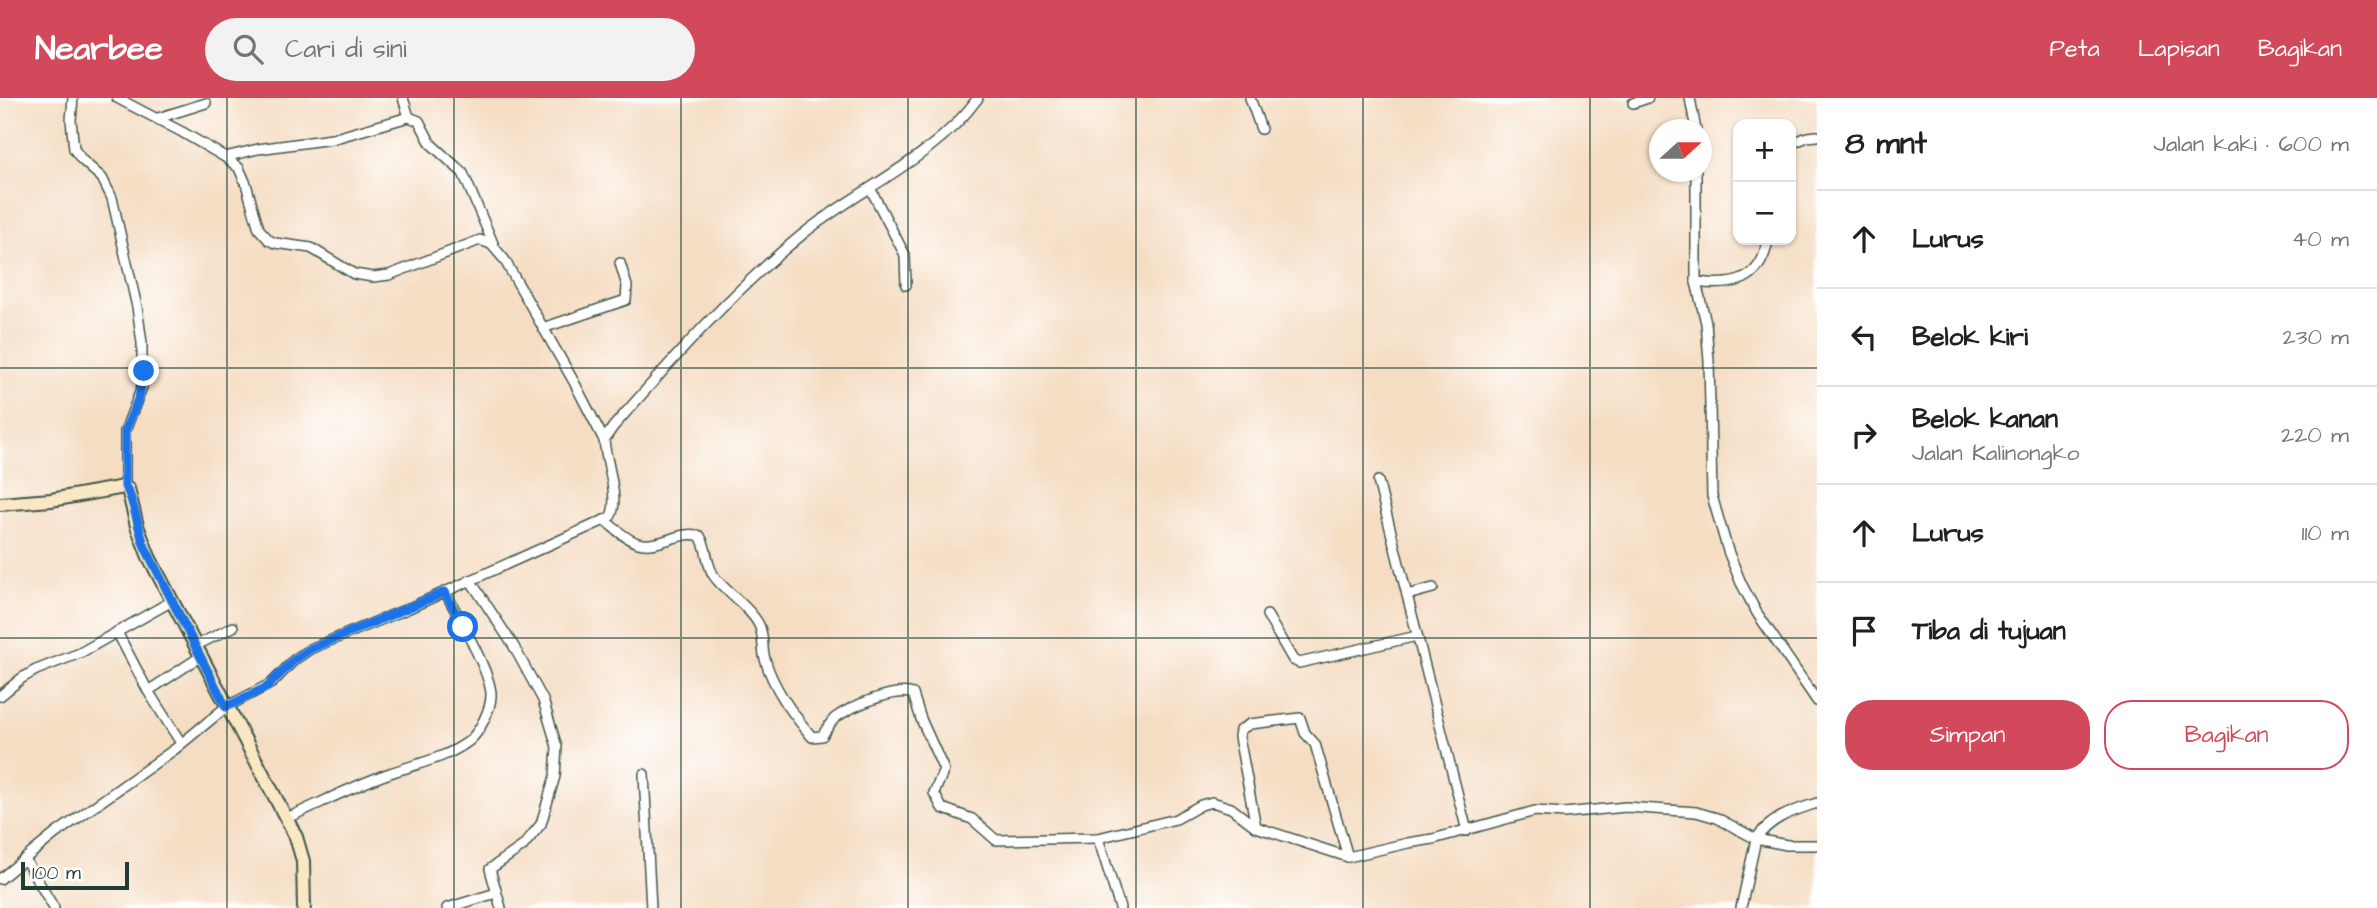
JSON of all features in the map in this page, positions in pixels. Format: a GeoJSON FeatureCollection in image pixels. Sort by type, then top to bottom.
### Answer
{"type":"FeatureCollection","features":[{"type":"Feature","properties":{"kind":"street"},"geometry":{"type":"LineString","coordinates":[[73,98],[71,131],[74,149],[102,178],[111,198],[137,307],[142,343],[142,387],[125,431],[125,487],[130,493],[145,547],[197,652],[287,818],[301,854],[304,908]]}},
{"type":"Feature","properties":{"kind":"street"},"geometry":{"type":"LineString","coordinates":[[117,98],[158,118],[225,157],[242,173],[258,224],[266,238],[275,243],[315,250],[354,274],[373,277],[397,273],[480,240],[495,248]]}},
{"type":"Feature","properties":{"kind":"street"},"geometry":{"type":"LineString","coordinates":[[403,98],[409,117]]}},
{"type":"Feature","properties":{"kind":"street"},"geometry":{"type":"LineString","coordinates":[[604,440],[621,417],[724,304],[803,233],[946,134],[978,98]]}},
{"type":"Feature","properties":{"kind":"street"},"geometry":{"type":"LineString","coordinates":[[1250,98],[1261,129]]}},
{"type":"Feature","properties":{"kind":"street"},"geometry":{"type":"LineString","coordinates":[[1633,103],[1647,98]]}},
{"type":"Feature","properties":{"kind":"street"},"geometry":{"type":"LineString","coordinates":[[1689,98],[1694,119]]}},
{"type":"Feature","properties":{"kind":"street"},"geometry":{"type":"LineString","coordinates":[[158,118],[206,103]]}},
{"type":"Feature","properties":{"kind":"street"},"geometry":{"type":"LineString","coordinates":[[0,879],[55,834],[226,707],[267,687],[294,660],[310,649],[445,592],[604,520],[613,513],[604,440],[574,382],[495,248],[463,173],[437,150],[419,121],[409,117],[332,139],[258,149],[225,157]]}},
{"type":"Feature","properties":{"kind":"street"},"geometry":{"type":"LineString","coordinates":[[1796,142],[1817,136]]}},
{"type":"Feature","properties":{"kind":"street"},"geometry":{"type":"LineString","coordinates":[[1696,182],[1696,282],[1706,323],[1712,496],[1741,583],[1757,613],[1817,701]]}},
{"type":"Feature","properties":{"kind":"street"},"geometry":{"type":"LineString","coordinates":[[870,188],[905,255],[906,285]]}},
{"type":"Feature","properties":{"kind":"street"},"geometry":{"type":"LineString","coordinates":[[1696,282],[1718,285],[1743,280],[1752,274],[1760,263],[1766,245]]}},
{"type":"Feature","properties":{"kind":"street"},"geometry":{"type":"LineString","coordinates":[[543,328],[626,300],[627,286],[620,263]]}},
{"type":"Feature","properties":{"kind":"street"},"geometry":{"type":"LineString","coordinates":[[1378,481],[1467,831]]}},
{"type":"Feature","properties":{"kind":"street"},"geometry":{"type":"LineString","coordinates":[[0,504],[51,500],[125,487]]}},
{"type":"Feature","properties":{"kind":"street"},"geometry":{"type":"LineString","coordinates":[[604,520],[638,543],[661,542],[692,533],[700,536],[706,548],[712,574],[759,623],[769,671],[787,705],[812,737],[822,736],[835,719],[852,708],[901,692],[912,693],[944,770],[934,793],[942,807],[972,819],[996,841],[1098,838],[1176,819],[1212,802],[1231,808],[1256,827],[1348,857],[1467,831],[1535,811],[1564,813],[1626,807],[1696,812],[1717,818],[1756,839],[1787,845],[1817,845]]}},
{"type":"Feature","properties":{"kind":"street"},"geometry":{"type":"LineString","coordinates":[[470,580],[507,636],[543,699],[557,747],[555,776],[544,818],[523,846],[491,868],[490,873],[501,908]]}},
{"type":"Feature","properties":{"kind":"street"},"geometry":{"type":"LineString","coordinates":[[1407,595],[1433,589]]}},
{"type":"Feature","properties":{"kind":"street"},"geometry":{"type":"LineString","coordinates":[[287,818],[388,774],[447,753],[470,740],[478,731],[489,704],[491,691],[445,592]]}},
{"type":"Feature","properties":{"kind":"street"},"geometry":{"type":"LineString","coordinates":[[0,696],[36,670],[80,653],[172,601]]}},
{"type":"Feature","properties":{"kind":"street"},"geometry":{"type":"LineString","coordinates":[[1267,615],[1293,660],[1298,663],[1417,636]]}},
{"type":"Feature","properties":{"kind":"street"},"geometry":{"type":"LineString","coordinates":[[148,691],[233,627]]}},
{"type":"Feature","properties":{"kind":"street"},"geometry":{"type":"LineString","coordinates":[[117,632],[148,691],[181,743]]}},
{"type":"Feature","properties":{"kind":"street"},"geometry":{"type":"LineString","coordinates":[[1256,827],[1239,737],[1240,730],[1250,724],[1300,718],[1305,733],[1315,744],[1348,857]]}},
{"type":"Feature","properties":{"kind":"street"},"geometry":{"type":"LineString","coordinates":[[645,774],[652,908]]}},
{"type":"Feature","properties":{"kind":"street"},"geometry":{"type":"LineString","coordinates":[[1741,908],[1756,839],[1769,824],[1781,816],[1817,803]]}},
{"type":"Feature","properties":{"kind":"street"},"geometry":{"type":"LineString","coordinates":[[1098,838],[1120,908]]}},
{"type":"Feature","properties":{"kind":"street"},"geometry":{"type":"LineString","coordinates":[[25,859],[54,908]]}},
{"type":"Feature","properties":{"kind":"street"},"geometry":{"type":"LineString","coordinates":[[447,908],[496,893]]}},
{"type":"Feature","properties":{"kind":"route"},"geometry":{"type":"LineString","coordinates":[[144,371],[139,397],[125,431],[125,487],[130,493],[145,547],[226,707],[267,687],[285,667],[310,649],[445,592],[463,627]]}}]}
